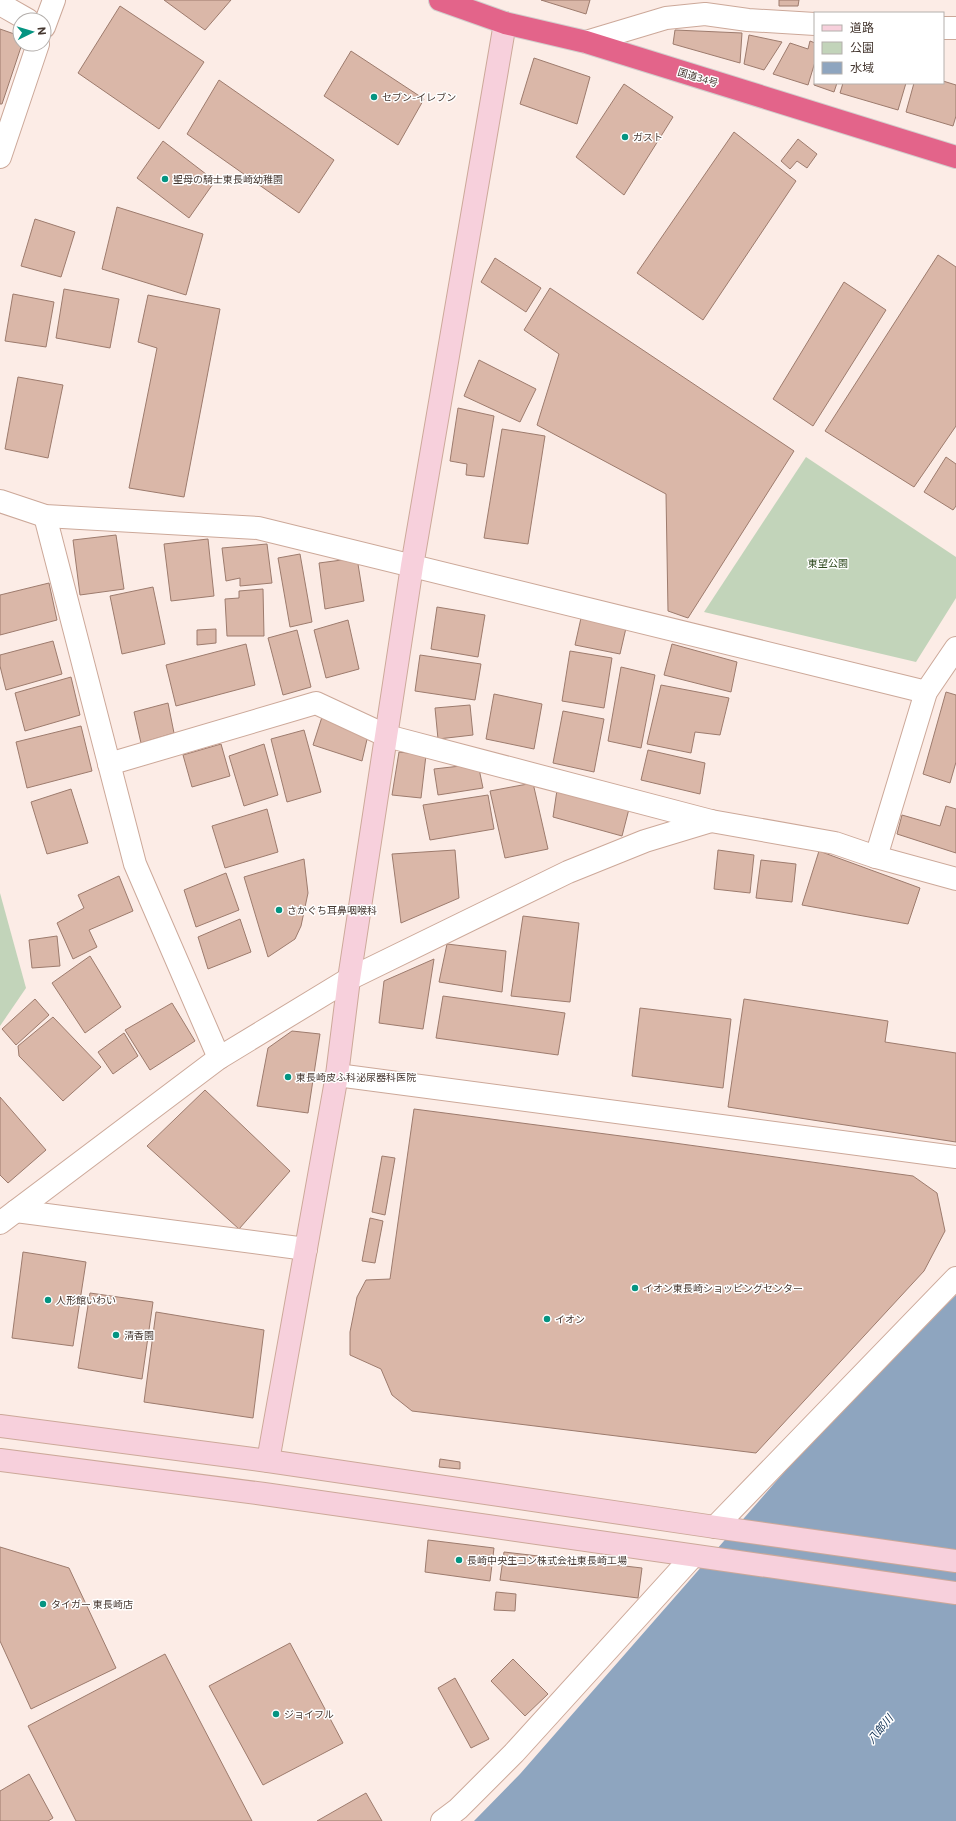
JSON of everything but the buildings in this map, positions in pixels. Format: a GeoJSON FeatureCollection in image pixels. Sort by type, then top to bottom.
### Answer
{"type":"FeatureCollection","features":[{"type":"Feature","properties":{"kind":"highway","name":"国道34号"},"geometry":{"type":"LineString","coordinates":[[440,0],[505,23],[586,42],[956,157]]}},
{"type":"Feature","properties":{"kind":"street"},"geometry":{"type":"LineString","coordinates":[[50,12],[54,0]]}},
{"type":"Feature","properties":{"kind":"street"},"geometry":{"type":"LineString","coordinates":[[0,4],[14,12]]}},
{"type":"Feature","properties":{"kind":"street"},"geometry":{"type":"LineString","coordinates":[[586,42],[666,18],[705,14],[748,20],[814,24]]}},
{"type":"Feature","properties":{"kind":"street"},"geometry":{"type":"LineString","coordinates":[[268,1461],[337,1075],[412,566],[505,23]]}},
{"type":"Feature","properties":{"kind":"street"},"geometry":{"type":"LineString","coordinates":[[944,28],[956,28]]}},
{"type":"Feature","properties":{"kind":"street"},"geometry":{"type":"LineString","coordinates":[[0,157],[35,52]]}},
{"type":"Feature","properties":{"kind":"street"},"geometry":{"type":"LineString","coordinates":[[0,502],[45,516],[258,528],[926,692]]}},
{"type":"Feature","properties":{"kind":"street"},"geometry":{"type":"LineString","coordinates":[[45,516],[135,864],[219,1058]]}},
{"type":"Feature","properties":{"kind":"street"},"geometry":{"type":"LineString","coordinates":[[876,857],[926,692],[956,648]]}},
{"type":"Feature","properties":{"kind":"street"},"geometry":{"type":"LineString","coordinates":[[109,764],[316,703],[387,736],[711,821],[835,843],[876,857],[956,879]]}},
{"type":"Feature","properties":{"kind":"street"},"geometry":{"type":"LineString","coordinates":[[8,1217],[219,1058],[350,979],[568,872],[645,841],[711,821]]}},
{"type":"Feature","properties":{"kind":"street"},"geometry":{"type":"LineString","coordinates":[[337,1075],[956,1157]]}},
{"type":"Feature","properties":{"kind":"street"},"geometry":{"type":"LineString","coordinates":[[8,1217],[306,1249]]}},
{"type":"Feature","properties":{"kind":"street"},"geometry":{"type":"LineString","coordinates":[[715,1527],[956,1278]]}},
{"type":"Feature","properties":{"kind":"street"},"geometry":{"type":"LineString","coordinates":[[0,1426],[268,1461],[956,1561]]}},
{"type":"Feature","properties":{"kind":"street"},"geometry":{"type":"LineString","coordinates":[[0,1460],[264,1494],[956,1593]]}},
{"type":"Feature","properties":{"kind":"street"},"geometry":{"type":"LineString","coordinates":[[442,1821],[458,1809],[514,1753],[693,1556]]}},
{"type":"Feature","properties":{"kind":"green space","name":"東望公園"},"geometry":{"type":"Polygon","coordinates":[[[806,457],[956,557],[956,598],[916,662],[704,612],[806,457]]]}},
{"type":"Feature","properties":{"kind":"green space"},"geometry":{"type":"Polygon","coordinates":[[[0,893],[26,988],[0,1026],[0,893]]]}},
{"type":"Feature","properties":{"kind":"water","name":"八郎川"},"geometry":{"type":"Polygon","coordinates":[[[956,1295],[956,1821],[474,1821],[520,1774],[801,1453],[956,1295]]]}},
{"type":"Feature","properties":{"kind":"place","name":"セブン-イレブン"},"geometry":{"type":"Point","coordinates":[374,97]}},
{"type":"Feature","properties":{"kind":"place","name":"ガスト"},"geometry":{"type":"Point","coordinates":[625,137]}},
{"type":"Feature","properties":{"kind":"place","name":"聖母の騎士東長崎幼稚園"},"geometry":{"type":"Point","coordinates":[165,179]}},
{"type":"Feature","properties":{"kind":"place","name":"さかぐち耳鼻咽喉科"},"geometry":{"type":"Point","coordinates":[279,910]}},
{"type":"Feature","properties":{"kind":"place","name":"東長崎皮ふ科泌尿器科医院"},"geometry":{"type":"Point","coordinates":[288,1077]}},
{"type":"Feature","properties":{"kind":"place","name":"イオン東長崎ショッピングセンター"},"geometry":{"type":"Point","coordinates":[635,1288]}},
{"type":"Feature","properties":{"kind":"place","name":"人形館いわい"},"geometry":{"type":"Point","coordinates":[48,1300]}},
{"type":"Feature","properties":{"kind":"place","name":"イオン"},"geometry":{"type":"Point","coordinates":[547,1319]}},
{"type":"Feature","properties":{"kind":"place","name":"清香園"},"geometry":{"type":"Point","coordinates":[116,1335]}},
{"type":"Feature","properties":{"kind":"place","name":"長崎中央生コン株式会社東長崎工場"},"geometry":{"type":"Point","coordinates":[459,1560]}},
{"type":"Feature","properties":{"kind":"place","name":"タイガー 東長崎店"},"geometry":{"type":"Point","coordinates":[43,1604]}},
{"type":"Feature","properties":{"kind":"place","name":"ジョイフル"},"geometry":{"type":"Point","coordinates":[276,1714]}}]}
